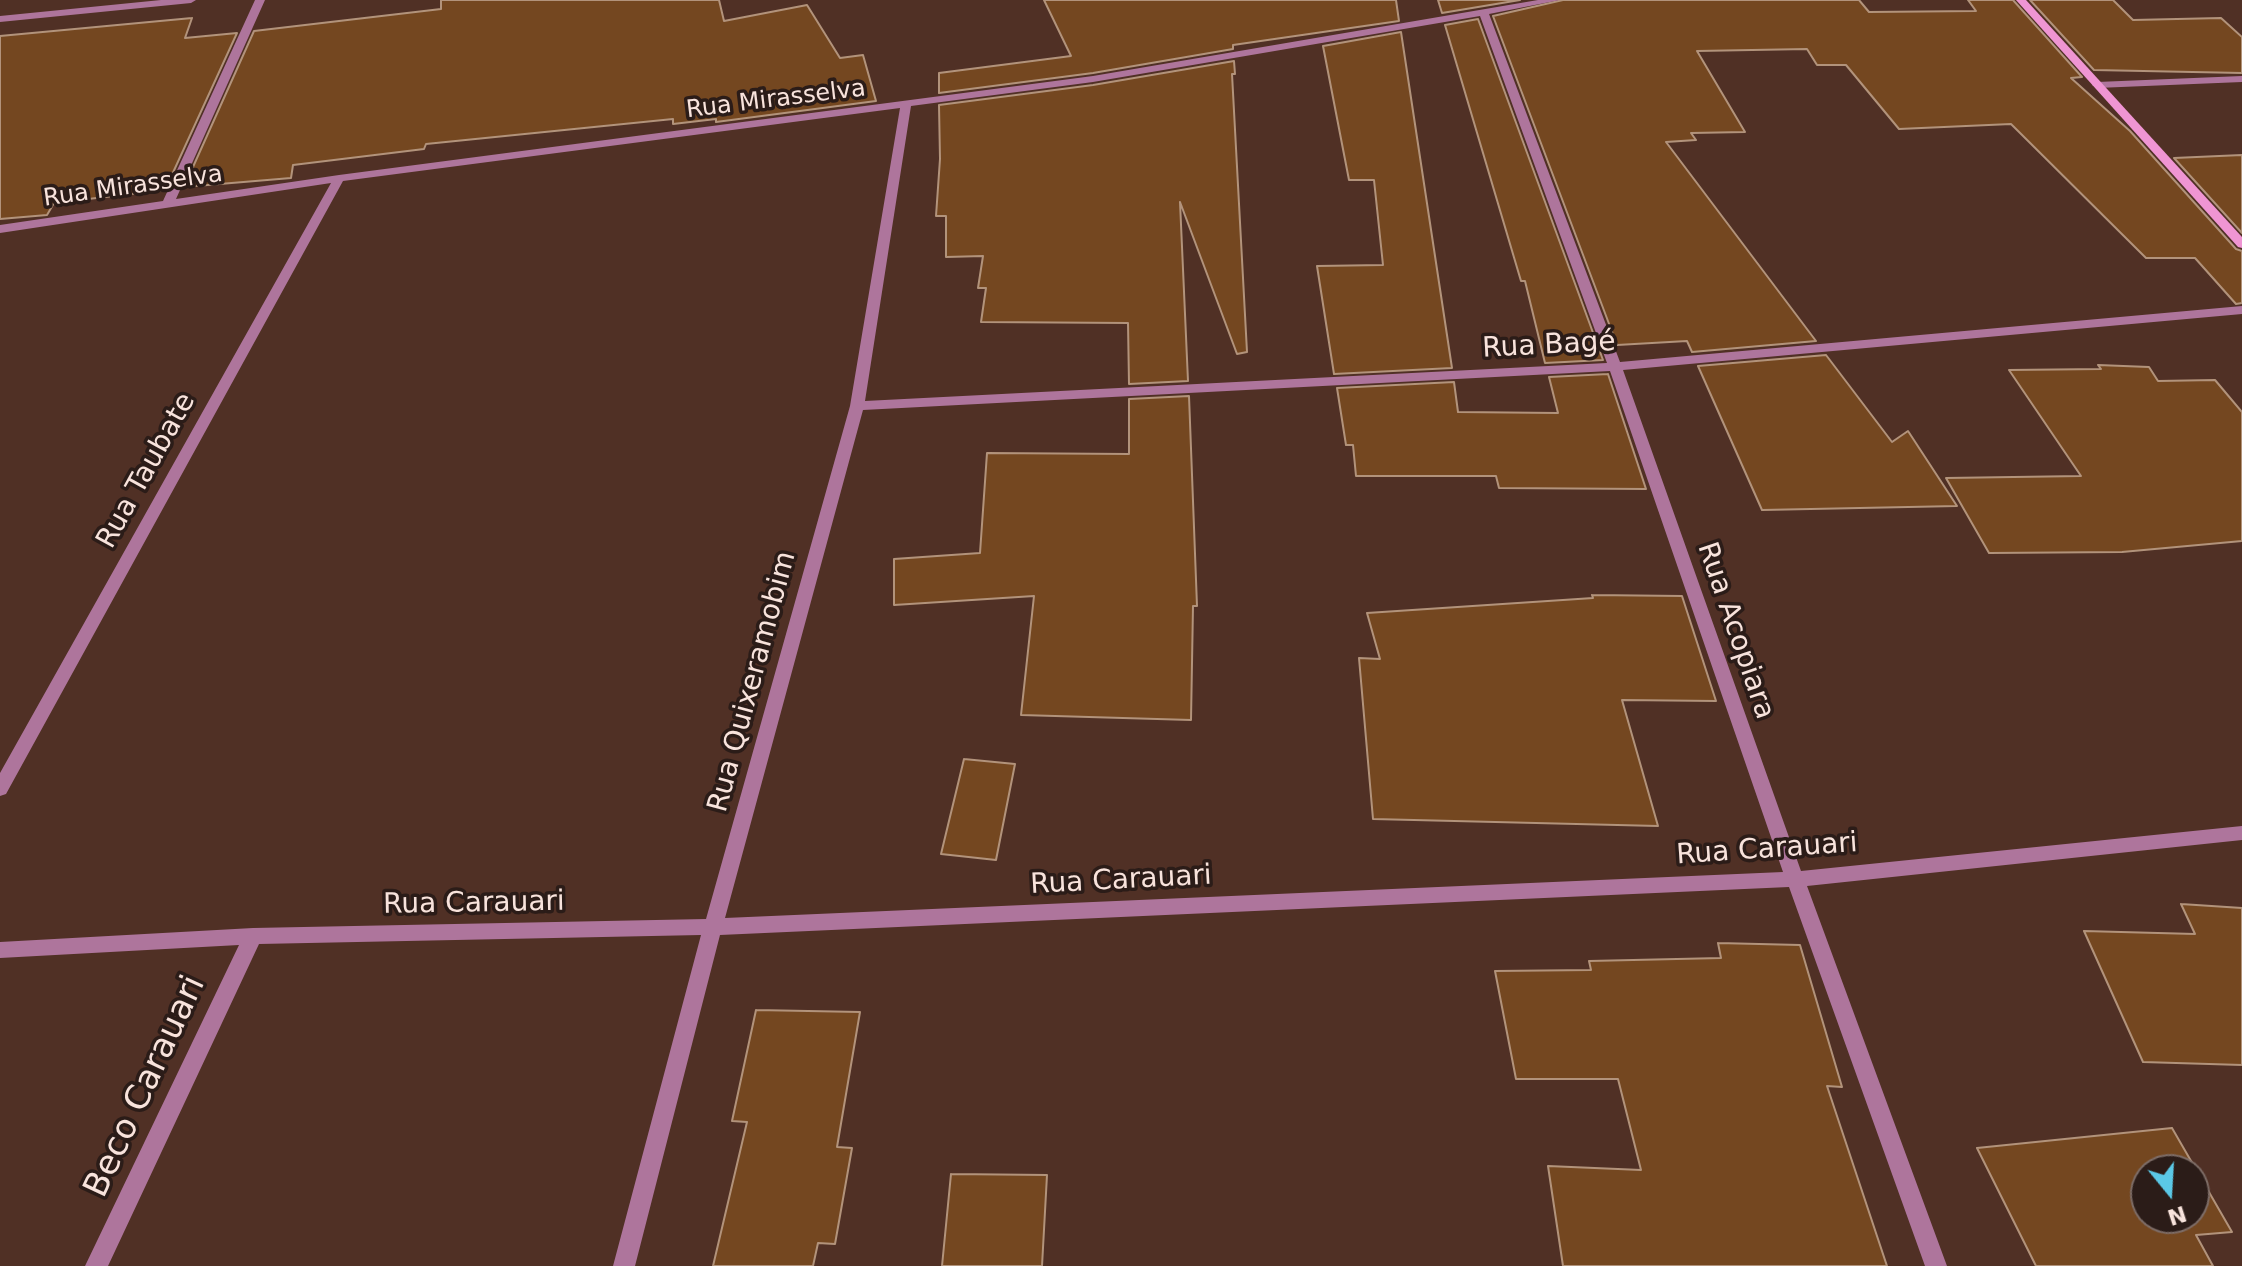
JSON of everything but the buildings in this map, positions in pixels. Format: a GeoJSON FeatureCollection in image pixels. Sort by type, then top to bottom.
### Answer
{"type":"FeatureCollection","features":[{"type":"Feature","properties":{"kind":"street"},"geometry":{"type":"LineString","coordinates":[[0,19],[191,0]]}},
{"type":"Feature","properties":{"kind":"street"},"geometry":{"type":"LineString","coordinates":[[167,205],[260,0]]}},
{"type":"Feature","properties":{"kind":"street","name":"Rua Mirasselva"},"geometry":{"type":"LineString","coordinates":[[0,229],[339,178],[1109,77],[1555,0]]}},
{"type":"Feature","properties":{"kind":"street"},"geometry":{"type":"LineString","coordinates":[[2021,0],[2242,244]]}},
{"type":"Feature","properties":{"kind":"street","name":"Rua Acopiara"},"geometry":{"type":"LineString","coordinates":[[1484,13],[1615,367],[1795,879],[1936,1266]]}},
{"type":"Feature","properties":{"kind":"street"},"geometry":{"type":"LineString","coordinates":[[2097,85],[2242,79]]}},
{"type":"Feature","properties":{"kind":"street","name":"Rua Quixeramobim"},"geometry":{"type":"LineString","coordinates":[[624,1266],[713,927],[857,406],[906,105]]}},
{"type":"Feature","properties":{"kind":"street","name":"Rua Taubate"},"geometry":{"type":"LineString","coordinates":[[0,789],[339,178]]}},
{"type":"Feature","properties":{"kind":"street","name":"Rua Bagé"},"geometry":{"type":"LineString","coordinates":[[857,406],[1615,367],[2242,310]]}},
{"type":"Feature","properties":{"kind":"street","name":"Rua Carauari"},"geometry":{"type":"LineString","coordinates":[[0,950],[253,936],[713,927],[1795,879],[2242,833]]}},
{"type":"Feature","properties":{"kind":"street","name":"Beco Carauari"},"geometry":{"type":"LineString","coordinates":[[96,1266],[253,936]]}}]}
